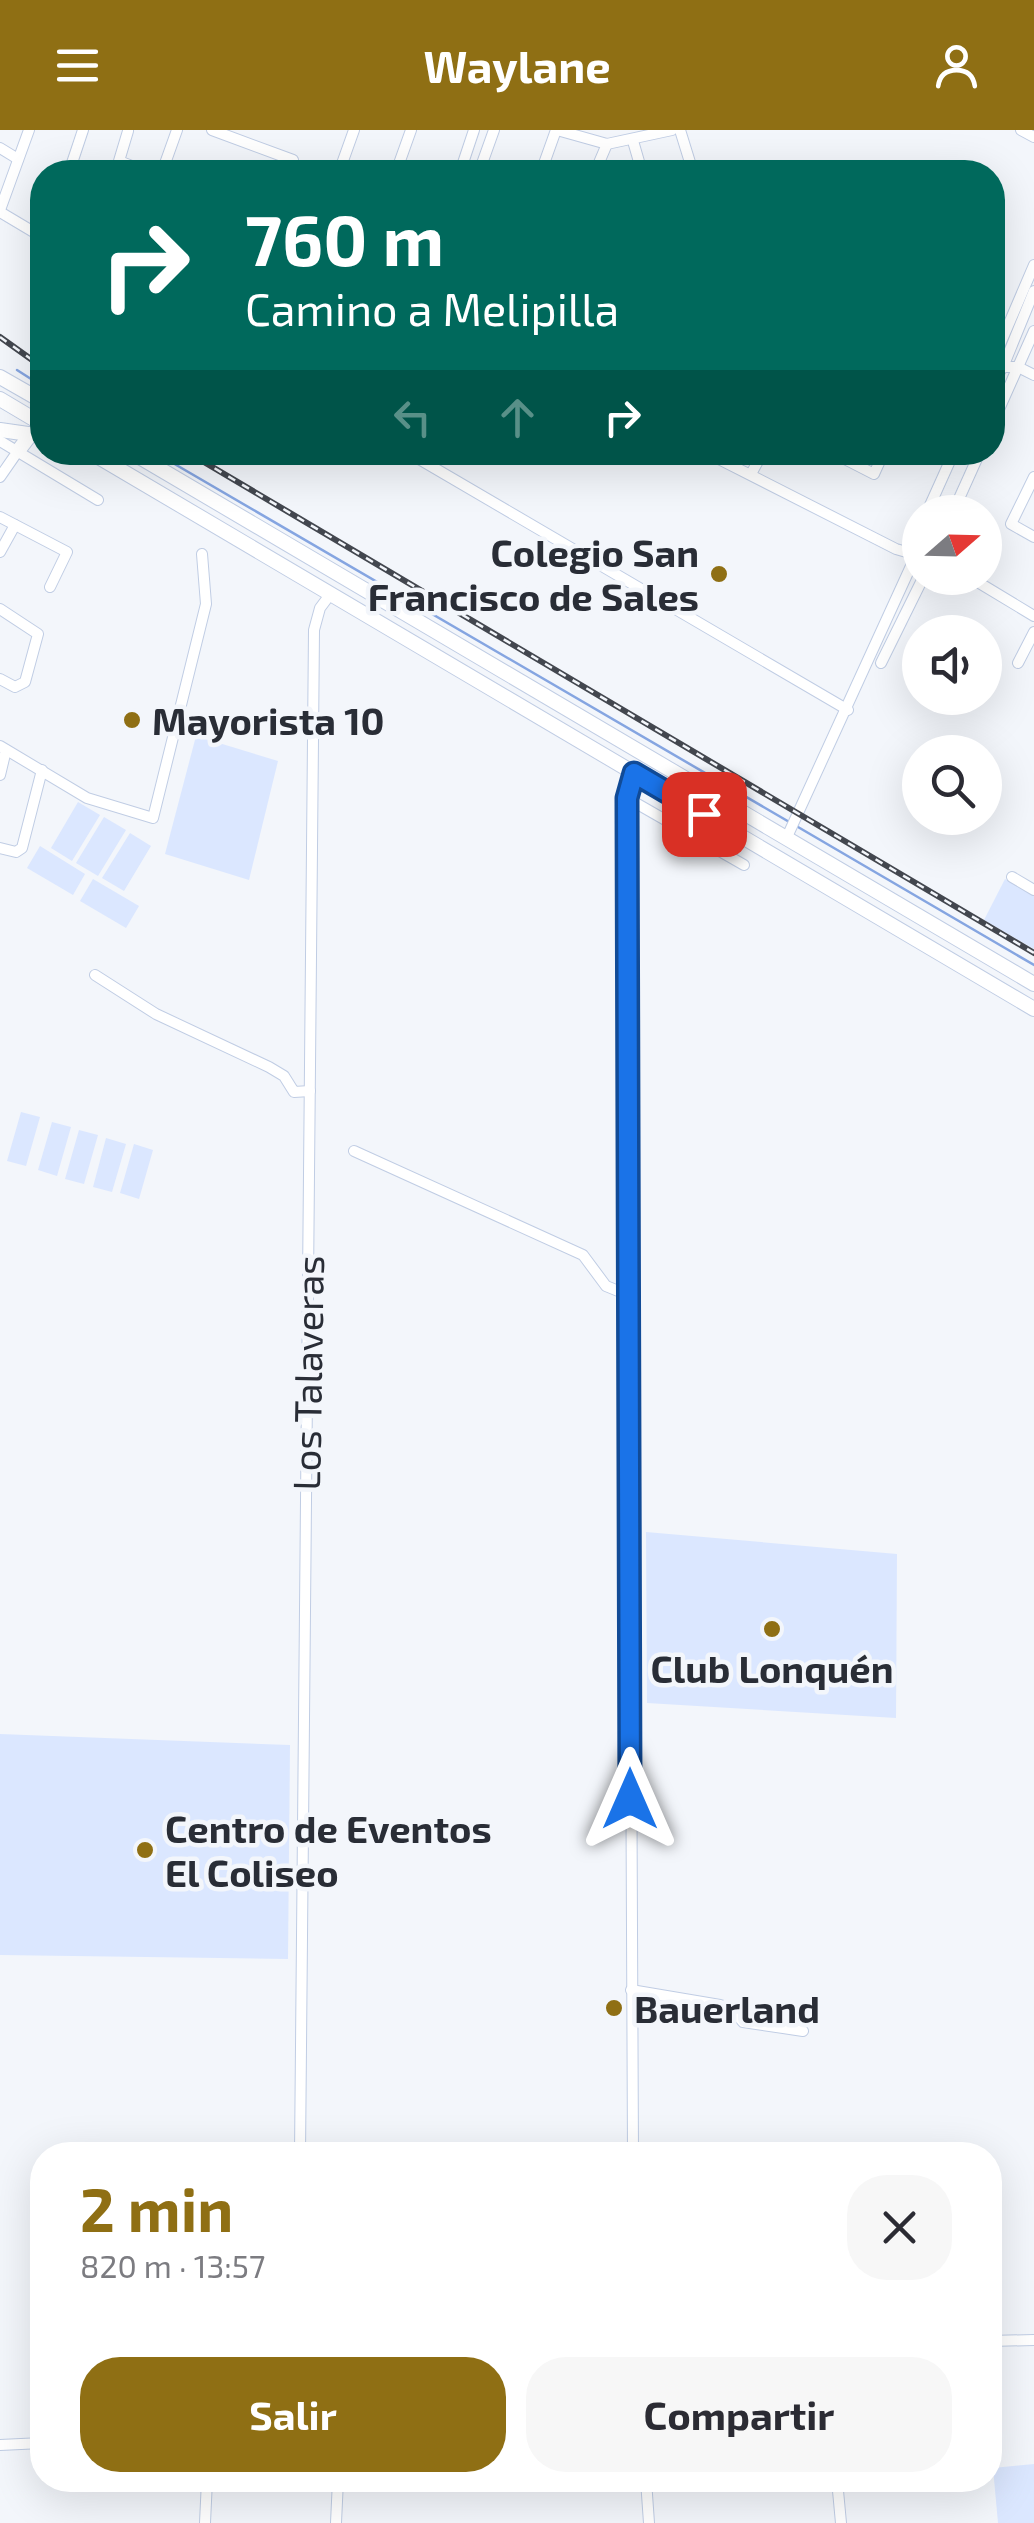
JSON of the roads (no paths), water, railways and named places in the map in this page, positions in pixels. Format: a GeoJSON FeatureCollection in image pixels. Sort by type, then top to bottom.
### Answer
{"type":"FeatureCollection","features":[{"type":"Feature","properties":{"kind":"main road"},"geometry":{"type":"LineString","coordinates":[[0,377],[30,394]]}},
{"type":"Feature","properties":{"kind":"main road"},"geometry":{"type":"LineString","coordinates":[[0,399],[30,424]]}},
{"type":"Feature","properties":{"kind":"main road"},"geometry":{"type":"LineString","coordinates":[[0,432],[30,431]]}},
{"type":"Feature","properties":{"kind":"main road"},"geometry":{"type":"LineString","coordinates":[[18,451],[30,440]]}},
{"type":"Feature","properties":{"kind":"main road"},"geometry":{"type":"LineString","coordinates":[[112,465],[1034,1009]]}},
{"type":"Feature","properties":{"kind":"main road"},"geometry":{"type":"LineString","coordinates":[[153,465],[341,578],[792,829],[1034,984]]}},
{"type":"Feature","properties":{"kind":"main road"},"geometry":{"type":"LineString","coordinates":[[308,582],[318,562]]}},
{"type":"Feature","properties":{"kind":"main road"},"geometry":{"type":"LineString","coordinates":[[329,596],[341,578]]}},
{"type":"Feature","properties":{"kind":"main road"},"geometry":{"type":"LineString","coordinates":[[672,795],[680,829]]}},
{"type":"Feature","properties":{"kind":"main road"},"geometry":{"type":"LineString","coordinates":[[710,846],[736,833]]}},
{"type":"Feature","properties":{"kind":"street"},"geometry":{"type":"LineString","coordinates":[[29,130],[0,211],[30,229]]}},
{"type":"Feature","properties":{"kind":"street"},"geometry":{"type":"LineString","coordinates":[[72,160],[83,130]]}},
{"type":"Feature","properties":{"kind":"street"},"geometry":{"type":"LineString","coordinates":[[166,160],[177,130]]}},
{"type":"Feature","properties":{"kind":"street"},"geometry":{"type":"LineString","coordinates":[[212,130],[294,160]]}},
{"type":"Feature","properties":{"kind":"street"},"geometry":{"type":"LineString","coordinates":[[343,160],[354,130]]}},
{"type":"Feature","properties":{"kind":"street"},"geometry":{"type":"LineString","coordinates":[[400,160],[411,130]]}},
{"type":"Feature","properties":{"kind":"street"},"geometry":{"type":"LineString","coordinates":[[464,160],[474,130]]}},
{"type":"Feature","properties":{"kind":"street"},"geometry":{"type":"LineString","coordinates":[[483,160],[494,130]]}},
{"type":"Feature","properties":{"kind":"street"},"geometry":{"type":"LineString","coordinates":[[545,160],[556,130],[607,144],[672,130]]}},
{"type":"Feature","properties":{"kind":"street"},"geometry":{"type":"LineString","coordinates":[[680,130],[689,160]]}},
{"type":"Feature","properties":{"kind":"street"},"geometry":{"type":"LineString","coordinates":[[1021,130],[1034,138]]}},
{"type":"Feature","properties":{"kind":"street"},"geometry":{"type":"LineString","coordinates":[[119,160],[128,131]]}},
{"type":"Feature","properties":{"kind":"street"},"geometry":{"type":"LineString","coordinates":[[633,141],[639,160]]}},
{"type":"Feature","properties":{"kind":"street"},"geometry":{"type":"LineString","coordinates":[[600,160],[607,144]]}},
{"type":"Feature","properties":{"kind":"street"},"geometry":{"type":"LineString","coordinates":[[0,148],[18,159]]}},
{"type":"Feature","properties":{"kind":"street"},"geometry":{"type":"LineString","coordinates":[[1005,346],[1034,265]]}},
{"type":"Feature","properties":{"kind":"street"},"geometry":{"type":"LineString","coordinates":[[1005,351],[1034,291]]}},
{"type":"Feature","properties":{"kind":"street"},"geometry":{"type":"LineString","coordinates":[[1005,396],[1034,332]]}},
{"type":"Feature","properties":{"kind":"street"},"geometry":{"type":"LineString","coordinates":[[1005,365],[1018,366],[1034,375]]}},
{"type":"Feature","properties":{"kind":"street"},"geometry":{"type":"LineString","coordinates":[[0,432],[18,451]]}},
{"type":"Feature","properties":{"kind":"street"},"geometry":{"type":"LineString","coordinates":[[0,442],[30,458]]}},
{"type":"Feature","properties":{"kind":"street"},"geometry":{"type":"LineString","coordinates":[[0,476],[18,451]]}},
{"type":"Feature","properties":{"kind":"street"},"geometry":{"type":"LineString","coordinates":[[41,465],[98,500]]}},
{"type":"Feature","properties":{"kind":"street"},"geometry":{"type":"LineString","coordinates":[[429,465],[848,710]]}},
{"type":"Feature","properties":{"kind":"street"},"geometry":{"type":"LineString","coordinates":[[733,465],[902,549]]}},
{"type":"Feature","properties":{"kind":"street"},"geometry":{"type":"LineString","coordinates":[[751,474],[756,465]]}},
{"type":"Feature","properties":{"kind":"street"},"geometry":{"type":"LineString","coordinates":[[856,465],[874,474],[878,465]]}},
{"type":"Feature","properties":{"kind":"street"},"geometry":{"type":"LineString","coordinates":[[935,495],[948,465]]}},
{"type":"Feature","properties":{"kind":"street"},"geometry":{"type":"LineString","coordinates":[[961,495],[974,465]]}},
{"type":"Feature","properties":{"kind":"street"},"geometry":{"type":"LineString","coordinates":[[1034,477],[1011,524],[1034,537]]}},
{"type":"Feature","properties":{"kind":"street"},"geometry":{"type":"LineString","coordinates":[[0,517],[67,552],[50,587]]}},
{"type":"Feature","properties":{"kind":"street"},"geometry":{"type":"LineString","coordinates":[[0,552],[15,525]]}},
{"type":"Feature","properties":{"kind":"street"},"geometry":{"type":"LineString","coordinates":[[0,775],[3,748],[87,798],[153,818],[206,604],[202,554]]}},
{"type":"Feature","properties":{"kind":"street"},"geometry":{"type":"LineString","coordinates":[[792,829],[902,588]]}},
{"type":"Feature","properties":{"kind":"street"},"geometry":{"type":"LineString","coordinates":[[999,595],[1034,616]]}},
{"type":"Feature","properties":{"kind":"street","name":"Los Talaveras"},"geometry":{"type":"LineString","coordinates":[[300,2142],[314,630],[329,596]]}},
{"type":"Feature","properties":{"kind":"street"},"geometry":{"type":"LineString","coordinates":[[0,610],[36,630],[25,682],[15,687],[0,679]]}},
{"type":"Feature","properties":{"kind":"street"},"geometry":{"type":"LineString","coordinates":[[882,633],[902,620]]}},
{"type":"Feature","properties":{"kind":"street"},"geometry":{"type":"LineString","coordinates":[[881,664],[902,621]]}},
{"type":"Feature","properties":{"kind":"street"},"geometry":{"type":"LineString","coordinates":[[1018,663],[1034,632]]}},
{"type":"Feature","properties":{"kind":"street"},"geometry":{"type":"LineString","coordinates":[[0,848],[16,852],[22,848],[42,770]]}},
{"type":"Feature","properties":{"kind":"street"},"geometry":{"type":"LineString","coordinates":[[633,2142],[627,798],[634,773]]}},
{"type":"Feature","properties":{"kind":"street"},"geometry":{"type":"LineString","coordinates":[[627,798],[744,865]]}},
{"type":"Feature","properties":{"kind":"street"},"geometry":{"type":"LineString","coordinates":[[1012,877],[1034,890]]}},
{"type":"Feature","properties":{"kind":"street"},"geometry":{"type":"LineString","coordinates":[[95,975],[156,1014],[284,1076],[294,1092],[310,1092]]}},
{"type":"Feature","properties":{"kind":"street"},"geometry":{"type":"LineString","coordinates":[[354,1151],[584,1255],[606,1286],[628,1295]]}},
{"type":"Feature","properties":{"kind":"street"},"geometry":{"type":"LineString","coordinates":[[630,1990],[720,2005],[732,2010],[742,2022],[803,2031]]}},
{"type":"Feature","properties":{"kind":"street"},"geometry":{"type":"LineString","coordinates":[[1002,2341],[1034,2340]]}},
{"type":"Feature","properties":{"kind":"street"},"geometry":{"type":"LineString","coordinates":[[0,2445],[30,2444]]}},
{"type":"Feature","properties":{"kind":"street"},"geometry":{"type":"LineString","coordinates":[[204,2523],[205,2492]]}},
{"type":"Feature","properties":{"kind":"street"},"geometry":{"type":"LineString","coordinates":[[336,2523],[337,2492]]}},
{"type":"Feature","properties":{"kind":"street"},"geometry":{"type":"LineString","coordinates":[[647,2492],[649,2523]]}},
{"type":"Feature","properties":{"kind":"street"},"geometry":{"type":"LineString","coordinates":[[838,2492],[841,2523]]}},
{"type":"Feature","properties":{"kind":"waterway"},"geometry":{"type":"LineString","coordinates":[[17,370],[30,378]]}},
{"type":"Feature","properties":{"kind":"waterway"},"geometry":{"type":"LineString","coordinates":[[176,465],[791,823]]}},
{"type":"Feature","properties":{"kind":"waterway"},"geometry":{"type":"LineString","coordinates":[[798,827],[1034,965]]}},
{"type":"Feature","properties":{"kind":"railway"},"geometry":{"type":"LineString","coordinates":[[0,337],[30,358]]}},
{"type":"Feature","properties":{"kind":"railway"},"geometry":{"type":"LineString","coordinates":[[209,465],[1034,953]]}},
{"type":"Feature","properties":{"kind":"place","name":"Colegio San Francisco de Sales"},"geometry":{"type":"Point","coordinates":[719,574]}},
{"type":"Feature","properties":{"kind":"place","name":"Mayorista 10"},"geometry":{"type":"Point","coordinates":[132,720]}},
{"type":"Feature","properties":{"kind":"place","name":"Club Lonquén"},"geometry":{"type":"Point","coordinates":[772,1629]}},
{"type":"Feature","properties":{"kind":"place","name":"Centro de Eventos El Coliseo"},"geometry":{"type":"Point","coordinates":[145,1850]}},
{"type":"Feature","properties":{"kind":"place","name":"Bauerland"},"geometry":{"type":"Point","coordinates":[614,2008]}}]}
